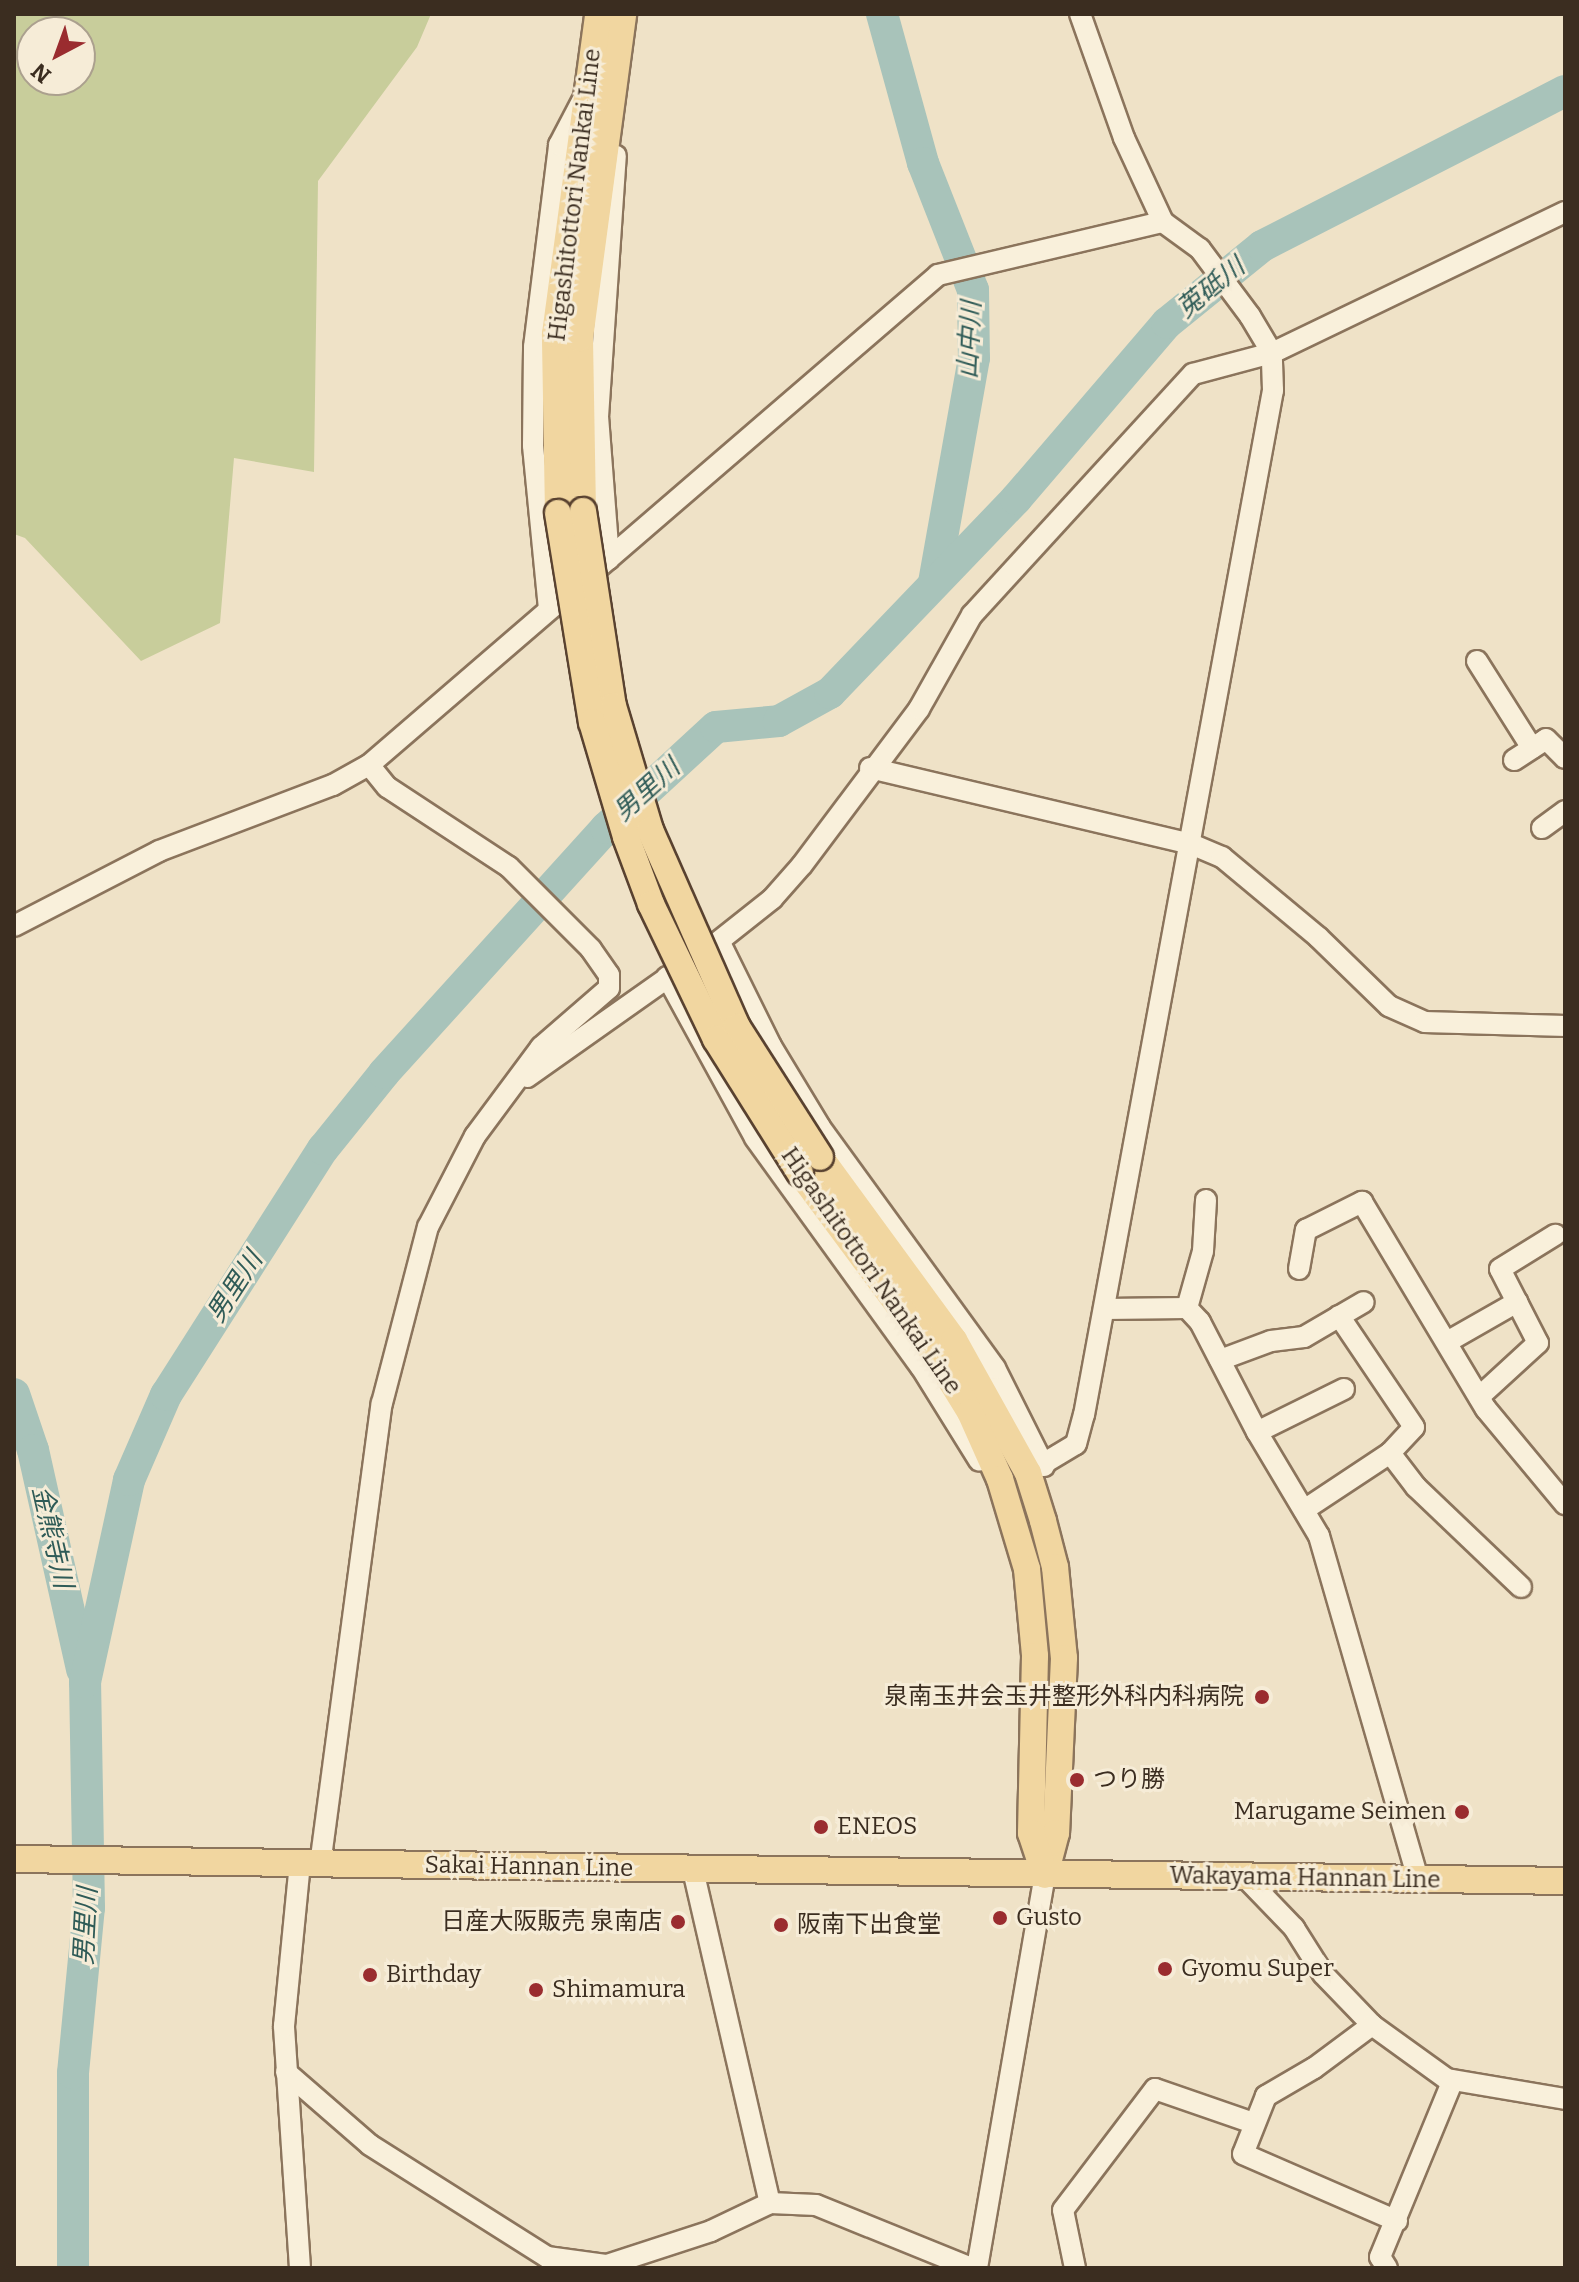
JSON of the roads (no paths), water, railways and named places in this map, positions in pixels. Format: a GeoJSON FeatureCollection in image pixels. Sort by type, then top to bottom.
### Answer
{"type":"FeatureCollection","features":[{"type":"Feature","properties":{"kind":"main road","name":"Higashitottori Nankai Line"},"geometry":{"type":"LineString","coordinates":[[598,14],[555,334],[571,512],[613,706],[650,830],[737,1027],[810,1165],[970,1412],[1012,1520],[1027,1569],[1032,1608],[1031,1833],[1045,1875]]}},
{"type":"Feature","properties":{"kind":"main road","name":"Higashitottori Nankai Line"},"geometry":{"type":"LineString","coordinates":[[571,512],[580,338],[589,242],[623,14]]}},
{"type":"Feature","properties":{"kind":"main road","name":"Higashitottori Nankai Line"},"geometry":{"type":"LineString","coordinates":[[810,1165],[954,1340],[1036,1470],[1055,1567],[1064,1658],[1056,1833],[1045,1875]]}},
{"type":"Feature","properties":{"kind":"main road","name":"Sakai Hannan Line"},"geometry":{"type":"LineString","coordinates":[[14,1859],[1045,1875]]}},
{"type":"Feature","properties":{"kind":"main road","name":"Wakayama Hannan Line"},"geometry":{"type":"LineString","coordinates":[[1045,1875],[1565,1881]]}},
{"type":"Feature","properties":{"kind":"street"},"geometry":{"type":"LineString","coordinates":[[719,941],[771,1046],[820,1127],[995,1368],[1036,1470],[1076,1444],[1105,1309],[1273,390],[1272,353],[1250,316],[1200,249],[1163,222],[1124,138],[1080,14]]}},
{"type":"Feature","properties":{"kind":"street"},"geometry":{"type":"LineString","coordinates":[[609,559],[598,417],[617,68]]}},
{"type":"Feature","properties":{"kind":"street"},"geometry":{"type":"LineString","coordinates":[[549,609],[533,445],[534,347],[559,145],[587,91]]}},
{"type":"Feature","properties":{"kind":"street"},"geometry":{"type":"LineString","coordinates":[[514,1087],[719,941],[792,876],[870,768],[919,709],[972,615],[1193,374],[1272,353],[1565,212]]}},
{"type":"Feature","properties":{"kind":"street"},"geometry":{"type":"LineString","coordinates":[[14,926],[159,851],[333,785],[369,765],[938,275],[1163,222]]}},
{"type":"Feature","properties":{"kind":"street"},"geometry":{"type":"LineString","coordinates":[[1477,661],[1532,748]]}},
{"type":"Feature","properties":{"kind":"street"},"geometry":{"type":"LineString","coordinates":[[1514,760],[1546,739],[1565,758]]}},
{"type":"Feature","properties":{"kind":"street"},"geometry":{"type":"LineString","coordinates":[[300,2268],[284,2026],[301,1864],[382,1403],[400,1319],[428,1227],[475,1136],[541,1047],[609,988],[609,975],[591,949],[509,867],[387,787],[369,765]]}},
{"type":"Feature","properties":{"kind":"street"},"geometry":{"type":"LineString","coordinates":[[870,768],[1191,844],[1222,857],[1318,937],[1389,1006],[1425,1022],[1565,1026]]}},
{"type":"Feature","properties":{"kind":"street"},"geometry":{"type":"LineString","coordinates":[[1542,828],[1565,811]]}},
{"type":"Feature","properties":{"kind":"street"},"geometry":{"type":"LineString","coordinates":[[667,977],[755,1138],[928,1378],[1012,1520]]}},
{"type":"Feature","properties":{"kind":"street"},"geometry":{"type":"LineString","coordinates":[[1187,1308],[1203,1251],[1206,1200]]}},
{"type":"Feature","properties":{"kind":"street"},"geometry":{"type":"LineString","coordinates":[[1299,1269],[1306,1230],[1362,1202],[1479,1397],[1565,1504]]}},
{"type":"Feature","properties":{"kind":"street"},"geometry":{"type":"LineString","coordinates":[[1479,1397],[1538,1343],[1500,1269],[1555,1235]]}},
{"type":"Feature","properties":{"kind":"street"},"geometry":{"type":"LineString","coordinates":[[1220,1360],[1271,1341],[1304,1337],[1364,1302]]}},
{"type":"Feature","properties":{"kind":"street"},"geometry":{"type":"LineString","coordinates":[[1447,1342],[1517,1302]]}},
{"type":"Feature","properties":{"kind":"street"},"geometry":{"type":"LineString","coordinates":[[1105,1309],[1187,1308],[1200,1322],[1257,1432],[1304,1510],[1336,1582],[1418,1879]]}},
{"type":"Feature","properties":{"kind":"street"},"geometry":{"type":"LineString","coordinates":[[1304,1510],[1390,1453],[1414,1427],[1339,1316]]}},
{"type":"Feature","properties":{"kind":"street"},"geometry":{"type":"LineString","coordinates":[[1257,1432],[1344,1389]]}},
{"type":"Feature","properties":{"kind":"street"},"geometry":{"type":"LineString","coordinates":[[1390,1453],[1416,1487],[1521,1587]]}},
{"type":"Feature","properties":{"kind":"street"},"geometry":{"type":"LineString","coordinates":[[693,1870],[770,2203]]}},
{"type":"Feature","properties":{"kind":"street"},"geometry":{"type":"LineString","coordinates":[[286,2072],[370,2145],[547,2257],[607,2265],[711,2231],[770,2203],[816,2205],[974,2268],[1045,1875]]}},
{"type":"Feature","properties":{"kind":"street"},"geometry":{"type":"LineString","coordinates":[[1245,1877],[1294,1928],[1323,1974],[1372,2025],[1453,2080],[1565,2099]]}},
{"type":"Feature","properties":{"kind":"street"},"geometry":{"type":"LineString","coordinates":[[1372,2025],[1266,2096],[1243,2154],[1397,2221]]}},
{"type":"Feature","properties":{"kind":"street"},"geometry":{"type":"LineString","coordinates":[[1387,2268],[1380,2257],[1453,2080]]}},
{"type":"Feature","properties":{"kind":"street"},"geometry":{"type":"LineString","coordinates":[[1075,2268],[1063,2210],[1155,2089],[1253,2123]]}},
{"type":"Feature","properties":{"kind":"waterway","name":"山中川"},"geometry":{"type":"LineString","coordinates":[[882,14],[923,163],[973,290],[974,358],[934,583]]}},
{"type":"Feature","properties":{"kind":"waterway","name":"男里川"},"geometry":{"type":"LineString","coordinates":[[73,2268],[73,2073],[89,1908],[85,1682],[129,1480],[166,1395],[323,1149],[384,1073],[606,828],[716,727],[779,721],[830,693],[1016,499],[1167,323],[1262,246],[1565,91]]}},
{"type":"Feature","properties":{"kind":"waterway","name":"金熊寺川"},"geometry":{"type":"LineString","coordinates":[[14,1394],[33,1450],[82,1670]]}},
{"type":"Feature","properties":{"kind":"place","name":"泉南玉井会玉井整形外科内科病院"},"geometry":{"type":"Point","coordinates":[1262,1697]}},
{"type":"Feature","properties":{"kind":"place","name":"つり勝"},"geometry":{"type":"Point","coordinates":[1077,1780]}},
{"type":"Feature","properties":{"kind":"place","name":"Marugame Seimen"},"geometry":{"type":"Point","coordinates":[1462,1812]}},
{"type":"Feature","properties":{"kind":"place","name":"ENEOS"},"geometry":{"type":"Point","coordinates":[821,1827]}},
{"type":"Feature","properties":{"kind":"place","name":"Gusto"},"geometry":{"type":"Point","coordinates":[1000,1918]}},
{"type":"Feature","properties":{"kind":"place","name":"日産大阪販売 泉南店"},"geometry":{"type":"Point","coordinates":[678,1922]}},
{"type":"Feature","properties":{"kind":"place","name":"阪南下出食堂"},"geometry":{"type":"Point","coordinates":[781,1925]}},
{"type":"Feature","properties":{"kind":"place","name":"Gyomu Super"},"geometry":{"type":"Point","coordinates":[1165,1969]}},
{"type":"Feature","properties":{"kind":"place","name":"Birthday"},"geometry":{"type":"Point","coordinates":[370,1975]}},
{"type":"Feature","properties":{"kind":"place","name":"Shimamura"},"geometry":{"type":"Point","coordinates":[536,1990]}},
{"type":"Feature","properties":{"kind":"water label","name":"莵砥川"},"geometry":{"type":"Point","coordinates":[1211,288]}}]}
